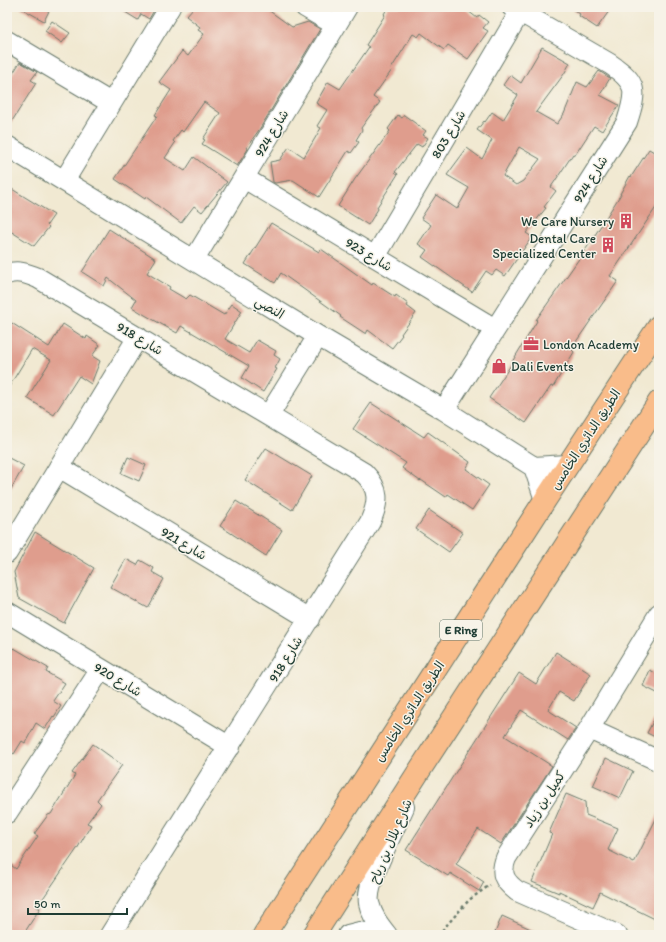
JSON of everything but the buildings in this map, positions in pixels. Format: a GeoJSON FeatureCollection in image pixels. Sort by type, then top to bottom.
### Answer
{"type":"FeatureCollection","features":[{"type":"Feature","properties":{"kind":"main road","name":"الطريق الدائري الخامس"},"geometry":{"type":"LineString","coordinates":[[264,935],[659,326]]}},
{"type":"Feature","properties":{"kind":"main road","name":"E Ring"},"geometry":{"type":"LineString","coordinates":[[314,935],[659,402]]}},
{"type":"Feature","properties":{"kind":"street"},"geometry":{"type":"LineString","coordinates":[[64,181],[170,7]]}},
{"type":"Feature","properties":{"kind":"street"},"geometry":{"type":"LineString","coordinates":[[305,7],[336,25]]}},
{"type":"Feature","properties":{"kind":"street","name":"شارع 924"},"geometry":{"type":"LineString","coordinates":[[194,260],[347,7]]}},
{"type":"Feature","properties":{"kind":"street","name":"شارع 924"},"geometry":{"type":"LineString","coordinates":[[444,410],[626,122],[632,104],[634,87],[624,73],[516,9]]}},
{"type":"Feature","properties":{"kind":"street","name":"شارع 803"},"geometry":{"type":"LineString","coordinates":[[375,257],[516,9]]}},
{"type":"Feature","properties":{"kind":"street"},"geometry":{"type":"LineString","coordinates":[[7,41],[111,103]]}},
{"type":"Feature","properties":{"kind":"street","name":"النصي"},"geometry":{"type":"LineString","coordinates":[[7,146],[318,336],[444,410],[534,467]]}},
{"type":"Feature","properties":{"kind":"street","name":"شارع 923"},"geometry":{"type":"LineString","coordinates":[[244,178],[495,329]]}},
{"type":"Feature","properties":{"kind":"street","name":"شارع 918"},"geometry":{"type":"LineString","coordinates":[[7,274],[11,272],[24,272],[38,278],[364,473],[371,480],[376,490],[376,506],[370,522],[230,747],[110,935]]}},
{"type":"Feature","properties":{"kind":"street"},"geometry":{"type":"LineString","coordinates":[[269,415],[318,336]]}},
{"type":"Feature","properties":{"kind":"street"},"geometry":{"type":"LineString","coordinates":[[7,553],[138,337]]}},
{"type":"Feature","properties":{"kind":"street"},"geometry":{"type":"LineString","coordinates":[[545,500],[534,467],[567,466]]}},
{"type":"Feature","properties":{"kind":"street","name":"شارع 921"},"geometry":{"type":"LineString","coordinates":[[59,467],[310,619]]}},
{"type":"Feature","properties":{"kind":"street","name":"شارع 920"},"geometry":{"type":"LineString","coordinates":[[7,612],[230,747]]}},
{"type":"Feature","properties":{"kind":"street","name":"كميل بن زياد"},"geometry":{"type":"LineString","coordinates":[[504,876],[502,867],[506,858],[656,627]]}},
{"type":"Feature","properties":{"kind":"street"},"geometry":{"type":"LineString","coordinates":[[7,813],[13,791],[101,669]]}},
{"type":"Feature","properties":{"kind":"street"},"geometry":{"type":"LineString","coordinates":[[589,729],[659,761]]}},
{"type":"Feature","properties":{"kind":"street","name":"شارع بلال بن رباح"},"geometry":{"type":"LineString","coordinates":[[387,935],[378,924],[371,911],[369,902],[370,885],[421,768]]}},
{"type":"Feature","properties":{"kind":"street"},"geometry":{"type":"LineString","coordinates":[[504,876],[510,885],[517,891],[617,935]]}},
{"type":"Feature","properties":{"kind":"street"},"geometry":{"type":"LineString","coordinates":[[348,935],[360,932],[378,935]]}},
{"type":"Feature","properties":{"kind":"path"},"geometry":{"type":"LineString","coordinates":[[438,935],[469,900],[504,876]]}},
{"type":"Feature","properties":{"kind":"place","name":"We Care Nursery"},"geometry":{"type":"Point","coordinates":[626,221]}},
{"type":"Feature","properties":{"kind":"place","name":"Dental Care Specialized Center"},"geometry":{"type":"Point","coordinates":[608,245]}},
{"type":"Feature","properties":{"kind":"place","name":"London Academy"},"geometry":{"type":"Point","coordinates":[531,344]}},
{"type":"Feature","properties":{"kind":"place","name":"Dali Events"},"geometry":{"type":"Point","coordinates":[499,366]}}]}
